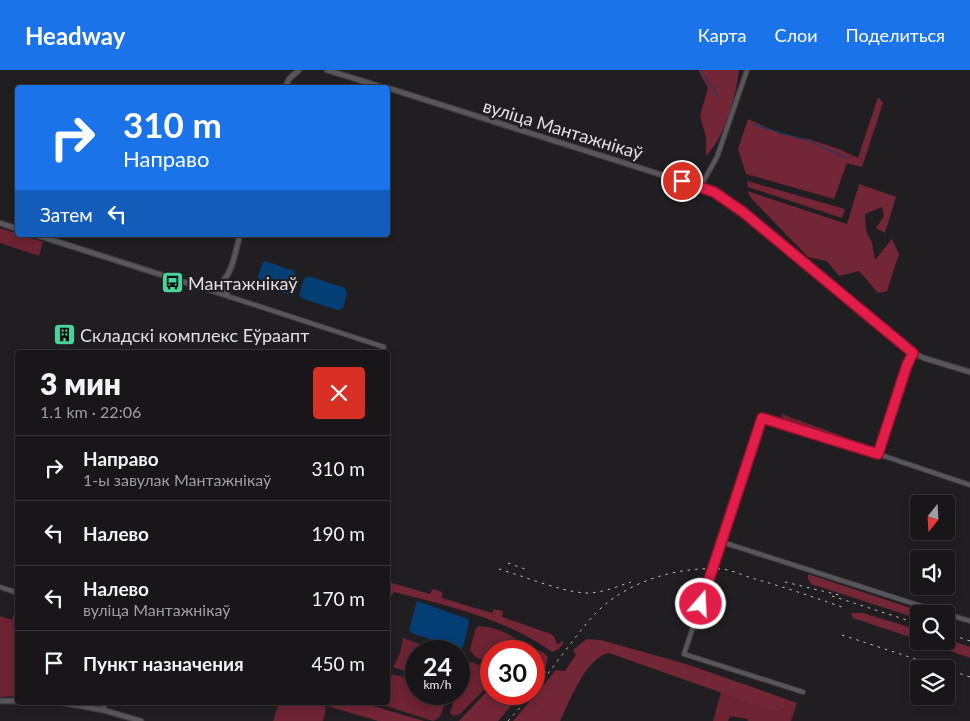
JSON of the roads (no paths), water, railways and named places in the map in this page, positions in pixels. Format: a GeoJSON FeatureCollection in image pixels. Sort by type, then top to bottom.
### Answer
{"type":"FeatureCollection","features":[{"type":"Feature","properties":{"kind":"street"},"geometry":{"type":"LineString","coordinates":[[286,85],[289,78],[299,70]]}},
{"type":"Feature","properties":{"kind":"street","name":"вуліца Мантажнікаў"},"geometry":{"type":"LineString","coordinates":[[327,70],[376,85]]}},
{"type":"Feature","properties":{"kind":"street"},"geometry":{"type":"LineString","coordinates":[[700,187],[717,157],[747,70]]}},
{"type":"Feature","properties":{"kind":"street","name":"вуліца Мантажнікаў"},"geometry":{"type":"LineString","coordinates":[[390,89],[700,187],[723,198],[743,212],[913,353],[970,372]]}},
{"type":"Feature","properties":{"kind":"street"},"geometry":{"type":"LineString","coordinates":[[0,223],[15,228]]}},
{"type":"Feature","properties":{"kind":"street"},"geometry":{"type":"LineString","coordinates":[[42,237],[384,347],[383,350]]}},
{"type":"Feature","properties":{"kind":"street"},"geometry":{"type":"LineString","coordinates":[[228,296],[225,290],[225,280],[239,237]]}},
{"type":"Feature","properties":{"kind":"street"},"geometry":{"type":"LineString","coordinates":[[206,289],[217,287],[225,280]]}},
{"type":"Feature","properties":{"kind":"street"},"geometry":{"type":"LineString","coordinates":[[878,454],[907,365],[913,353]]}},
{"type":"Feature","properties":{"kind":"street"},"geometry":{"type":"LineString","coordinates":[[803,692],[684,654],[762,418],[970,485]]}},
{"type":"Feature","properties":{"kind":"street"},"geometry":{"type":"LineString","coordinates":[[722,542],[918,605]]}},
{"type":"Feature","properties":{"kind":"street"},"geometry":{"type":"LineString","coordinates":[[0,587],[15,592]]}},
{"type":"Feature","properties":{"kind":"street"},"geometry":{"type":"LineString","coordinates":[[955,617],[970,622]]}},
{"type":"Feature","properties":{"kind":"street"},"geometry":{"type":"LineString","coordinates":[[0,701],[15,701]]}},
{"type":"Feature","properties":{"kind":"street"},"geometry":{"type":"LineString","coordinates":[[75,705],[103,710],[141,721]]}},
{"type":"Feature","properties":{"kind":"street"},"geometry":{"type":"LineString","coordinates":[[103,710],[104,705]]}},
{"type":"Feature","properties":{"kind":"water"},"geometry":{"type":"Polygon","coordinates":[[[265,261],[294,271],[296,275],[291,292],[287,294],[259,284],[257,281],[262,264],[265,261]]]}},
{"type":"Feature","properties":{"kind":"water"},"geometry":{"type":"Polygon","coordinates":[[[308,276],[345,288],[347,293],[343,308],[337,310],[301,298],[299,294],[304,279],[308,276]]]}},
{"type":"Feature","properties":{"kind":"water"},"geometry":{"type":"Polygon","coordinates":[[[417,601],[468,619],[469,622],[465,640],[432,640],[412,633],[409,630],[417,601]]]}},
{"type":"Feature","properties":{"kind":"waterway"},"geometry":{"type":"LineString","coordinates":[[701,70],[718,96]]}},
{"type":"Feature","properties":{"kind":"waterway"},"geometry":{"type":"LineString","coordinates":[[752,124],[809,141],[847,158]]}},
{"type":"Feature","properties":{"kind":"railway"},"geometry":{"type":"LineString","coordinates":[[508,563],[528,570]]}},
{"type":"Feature","properties":{"kind":"railway"},"geometry":{"type":"LineString","coordinates":[[499,569],[554,587],[586,593],[603,591],[631,582]]}},
{"type":"Feature","properties":{"kind":"railway"},"geometry":{"type":"LineString","coordinates":[[545,677],[585,625],[606,604],[636,585],[687,570],[722,569],[842,607]]}},
{"type":"Feature","properties":{"kind":"railway"},"geometry":{"type":"LineString","coordinates":[[785,582],[839,595]]}},
{"type":"Feature","properties":{"kind":"railway"},"geometry":{"type":"LineString","coordinates":[[832,596],[910,621]]}},
{"type":"Feature","properties":{"kind":"railway"},"geometry":{"type":"LineString","coordinates":[[842,635],[918,660]]}},
{"type":"Feature","properties":{"kind":"railway"},"geometry":{"type":"LineString","coordinates":[[955,636],[970,641]]}},
{"type":"Feature","properties":{"kind":"railway"},"geometry":{"type":"LineString","coordinates":[[955,672],[970,677]]}},
{"type":"Feature","properties":{"kind":"railway"},"geometry":{"type":"LineString","coordinates":[[508,721],[522,705]]}},
{"type":"Feature","properties":{"kind":"place","name":"Мантажнікаў"},"geometry":{"type":"Point","coordinates":[172,283]}},
{"type":"Feature","properties":{"kind":"place","name":"Складскі комплекс Еўраапт"},"geometry":{"type":"Point","coordinates":[64,335]}}]}
